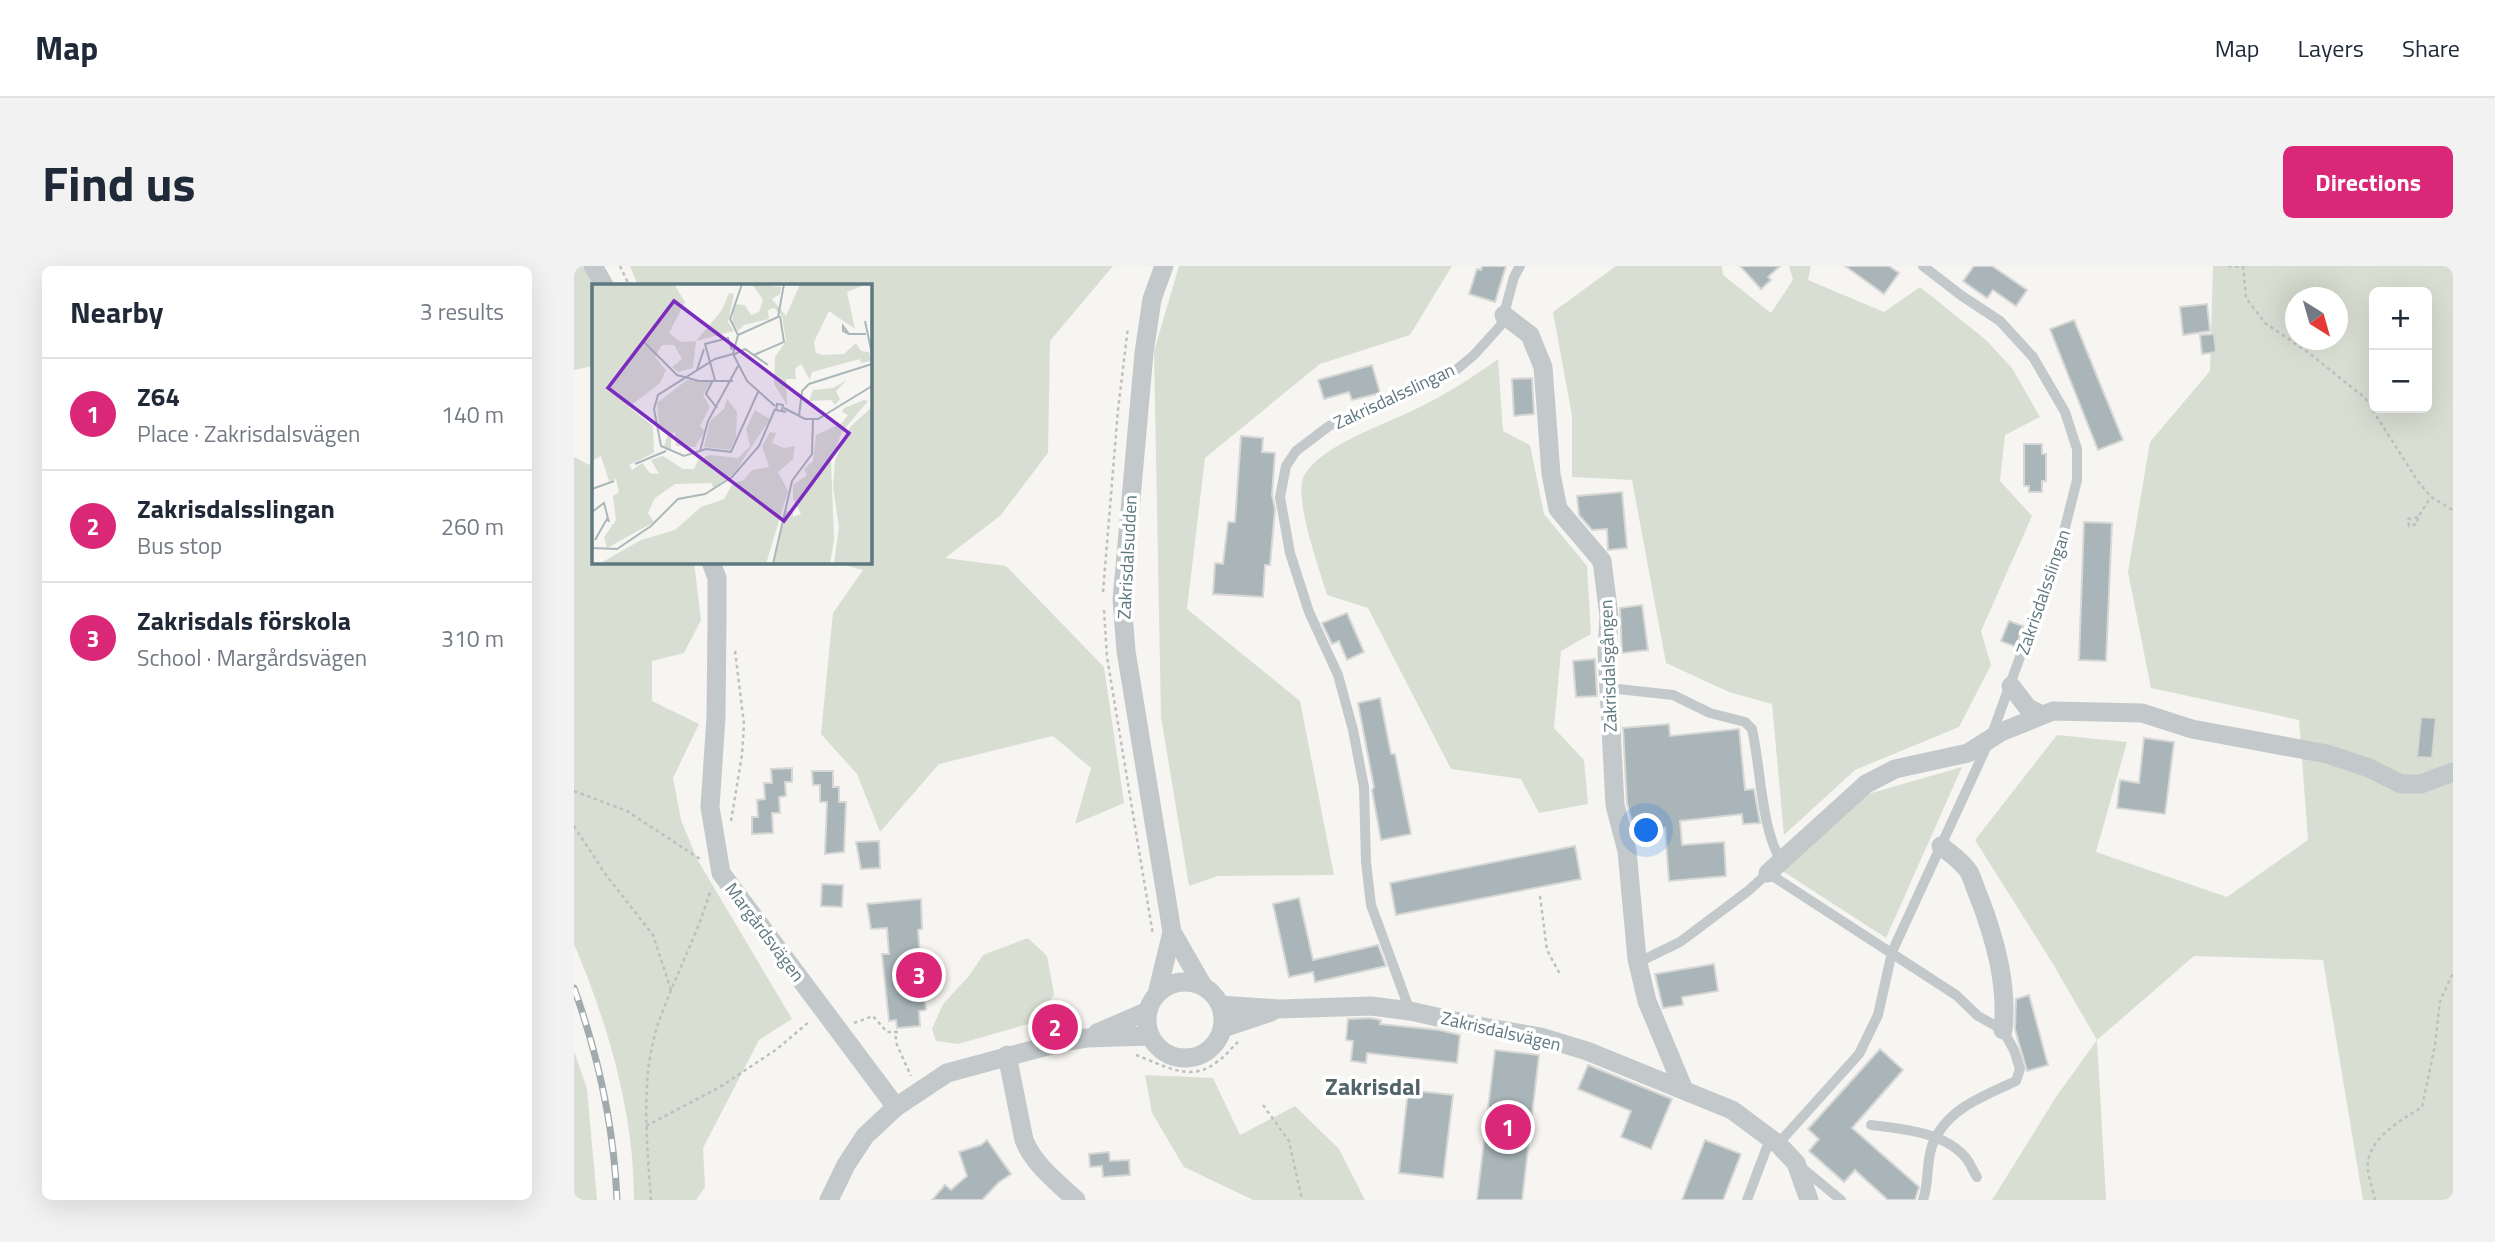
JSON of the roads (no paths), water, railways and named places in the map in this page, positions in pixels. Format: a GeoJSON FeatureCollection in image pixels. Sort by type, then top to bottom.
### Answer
{"type":"FeatureCollection","features":[{"type":"Feature","properties":{"kind":"street"},"geometry":{"type":"LineString","coordinates":[[593,266],[603,284]]}},
{"type":"Feature","properties":{"kind":"street","name":"Zakrisdalsudden"},"geometry":{"type":"LineString","coordinates":[[1164,266],[1152,299],[1144,353],[1122,600],[1126,651],[1172,932],[1203,986]]}},
{"type":"Feature","properties":{"kind":"street","name":"Zakrisdalsgången"},"geometry":{"type":"LineString","coordinates":[[1504,315],[1530,335],[1543,367],[1551,474],[1558,509],[1602,561],[1609,616],[1609,688],[1615,806],[1627,851],[1637,963],[1653,1020],[1684,1090]]}},
{"type":"Feature","properties":{"kind":"street","name":"Margårdsvägen"},"geometry":{"type":"LineString","coordinates":[[712,564],[717,578],[717,633],[716,717],[710,807],[721,873],[896,1107]]}},
{"type":"Feature","properties":{"kind":"street"},"geometry":{"type":"LineString","coordinates":[[2011,686],[2028,708],[2042,715]]}},
{"type":"Feature","properties":{"kind":"street"},"geometry":{"type":"LineString","coordinates":[[1774,867],[1866,784],[1895,769],[1968,753],[1992,737],[2053,710],[2142,713],[2192,729],[2327,754],[2369,768],[2401,784],[2421,785],[2453,772]]}},
{"type":"Feature","properties":{"kind":"street"},"geometry":{"type":"LineString","coordinates":[[1941,846],[1958,858],[1969,872],[1989,923],[1999,960],[2003,990],[2003,1030]]}},
{"type":"Feature","properties":{"kind":"street","name":"Zakrisdalsudden"},"geometry":{"type":"LineString","coordinates":[[1152,1003],[1172,932]]}},
{"type":"Feature","properties":{"kind":"street"},"geometry":{"type":"LineString","coordinates":[[1087,1038],[1152,1003],[1167,986],[1178,982],[1191,982],[1213,993],[1221,1005],[1223,1028],[1213,1047],[1195,1058],[1184,1059],[1164,1052],[1150,1036],[1152,1003]]}},
{"type":"Feature","properties":{"kind":"street","name":"Zakrisdalsvägen"},"geometry":{"type":"LineString","coordinates":[[1221,1005],[1279,1010],[1349,1006],[1410,1011],[1541,1037],[1587,1051],[1732,1110],[1774,1142],[1796,1163],[1809,1200]]}},
{"type":"Feature","properties":{"kind":"street"},"geometry":{"type":"LineString","coordinates":[[1223,1028],[1279,1010]]}},
{"type":"Feature","properties":{"kind":"street"},"geometry":{"type":"LineString","coordinates":[[830,1200],[846,1165],[865,1136],[896,1107],[947,1073],[1007,1055],[1087,1038],[1150,1036]]}},
{"type":"Feature","properties":{"kind":"street"},"geometry":{"type":"LineString","coordinates":[[1007,1055],[1024,1140],[1029,1152],[1076,1200]]}},
{"type":"Feature","properties":{"kind":"lane","name":"Zakrisdalsslingan"},"geometry":{"type":"LineString","coordinates":[[1410,1011],[1371,905],[1366,862],[1364,787],[1353,730],[1338,675],[1309,612],[1290,552],[1280,497],[1286,466],[1296,450],[1329,426],[1450,375],[1474,355],[1501,325],[1514,277],[1520,266]]}},
{"type":"Feature","properties":{"kind":"lane","name":"Zakrisdalsslingan"},"geometry":{"type":"LineString","coordinates":[[1774,1142],[1859,1054],[1878,1015],[1892,952],[1992,737],[2029,632],[2051,583],[2077,480],[2077,449],[2065,412],[2033,357],[2000,321],[1923,266]]}},
{"type":"Feature","properties":{"kind":"lane"},"geometry":{"type":"LineString","coordinates":[[1609,688],[1673,695],[1710,713],[1745,722],[1752,729],[1774,867],[1956,995],[1978,1016],[2003,1030],[2020,1069],[2016,1081],[1969,1102],[1945,1123],[1936,1139],[1927,1170],[1923,1200]]}},
{"type":"Feature","properties":{"kind":"lane"},"geometry":{"type":"LineString","coordinates":[[1637,963],[1680,942],[1748,891],[1774,867]]}},
{"type":"Feature","properties":{"kind":"lane"},"geometry":{"type":"LineString","coordinates":[[1871,1125],[1913,1131],[1952,1146],[1966,1158],[1977,1177]]}},
{"type":"Feature","properties":{"kind":"lane"},"geometry":{"type":"LineString","coordinates":[[1747,1200],[1774,1142]]}},
{"type":"Feature","properties":{"kind":"lane"},"geometry":{"type":"LineString","coordinates":[[1796,1163],[1841,1200]]}},
{"type":"Feature","properties":{"kind":"railway"},"geometry":{"type":"LineString","coordinates":[[574,988],[603,1092],[617,1200]]}},
{"type":"Feature","properties":{"kind":"place","name":"Zakrisdals förskola"},"geometry":{"type":"Point","coordinates":[919,975]}},
{"type":"Feature","properties":{"kind":"place","name":"Zakrisdalsslingan"},"geometry":{"type":"Point","coordinates":[1055,1027]}},
{"type":"Feature","properties":{"kind":"place","name":"Z64"},"geometry":{"type":"Point","coordinates":[1508,1127]}},
{"type":"Feature","properties":{"kind":"district","name":"Zakrisdal"},"geometry":{"type":"Point","coordinates":[1373,1086]}}]}
